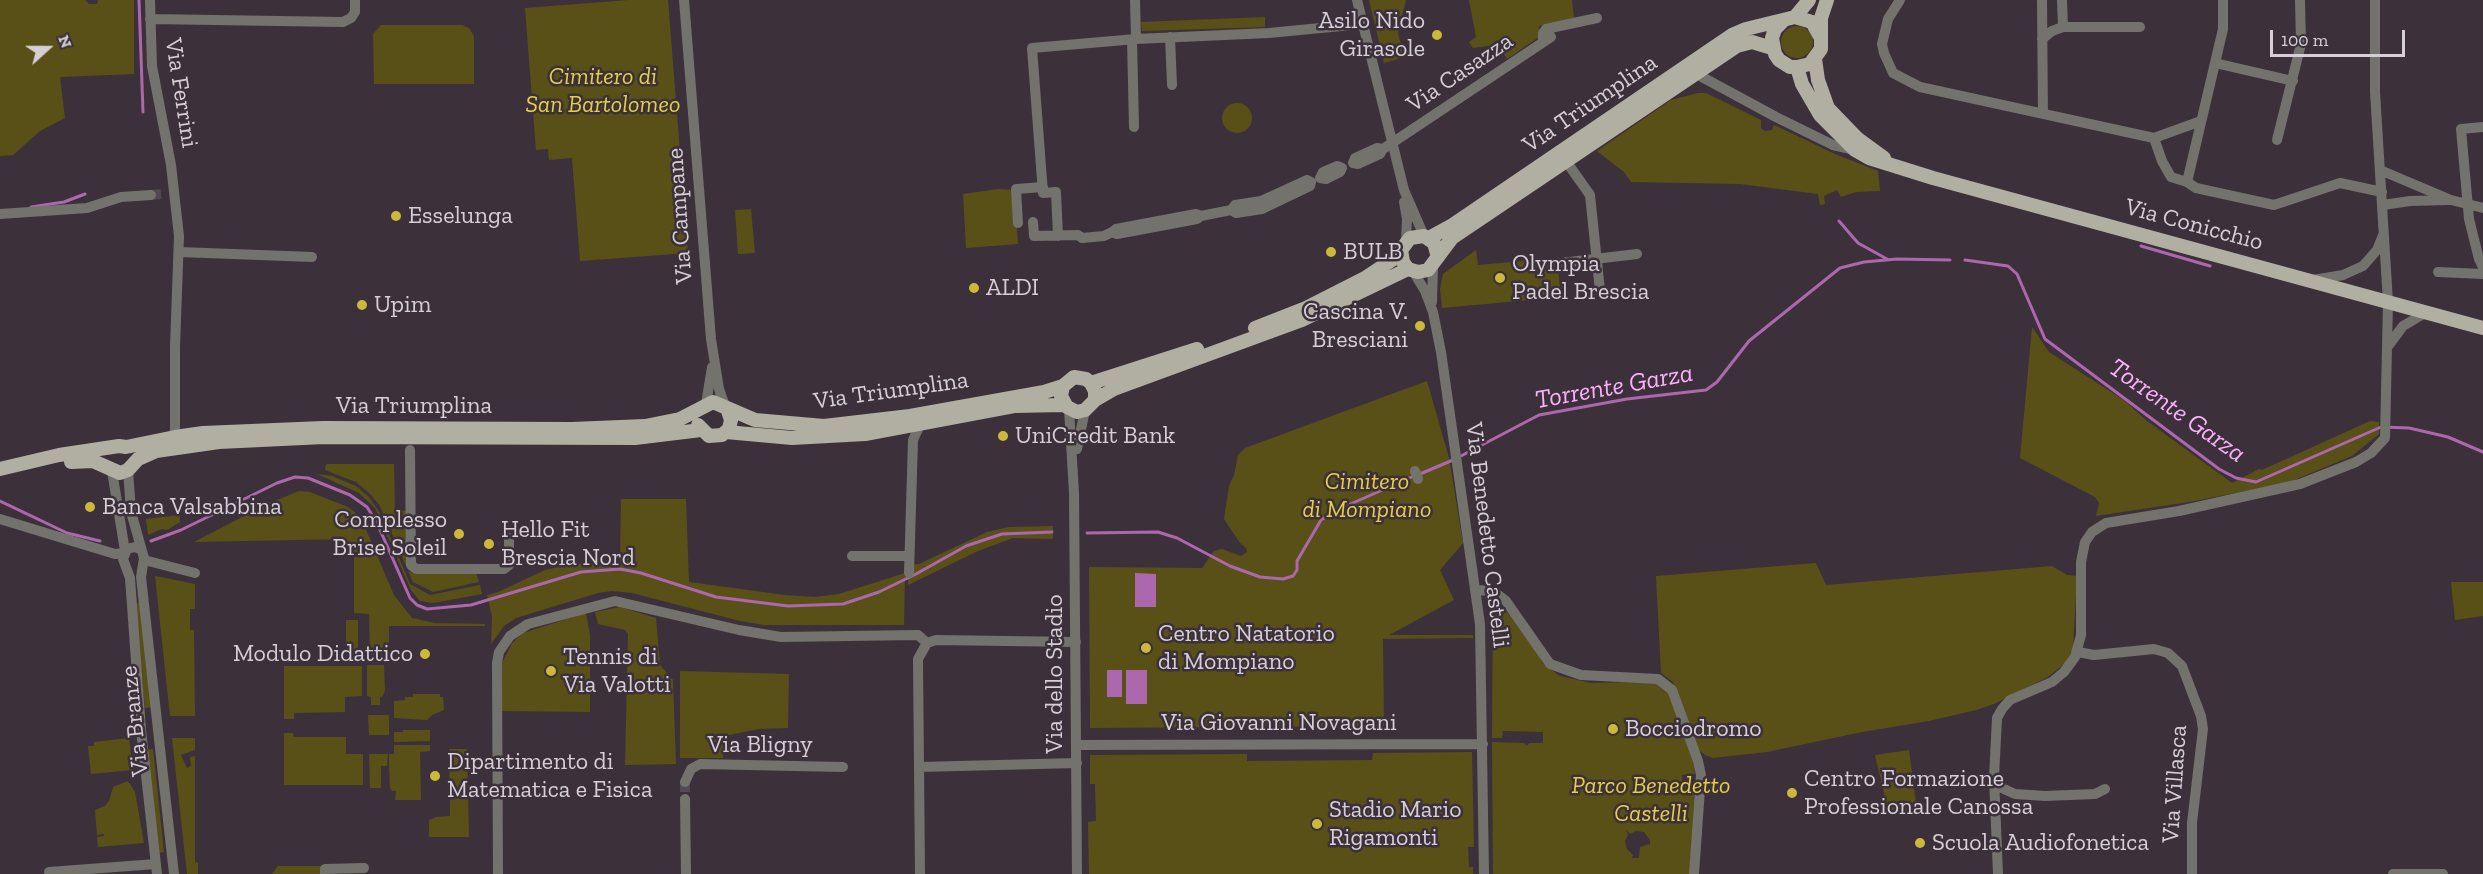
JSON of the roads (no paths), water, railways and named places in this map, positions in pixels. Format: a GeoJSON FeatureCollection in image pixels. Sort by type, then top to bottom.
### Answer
{"type":"FeatureCollection","features":[{"type":"Feature","properties":{"kind":"main road"},"geometry":{"type":"LineString","coordinates":[[1809,0],[1775,29],[1772,38],[1772,48],[1779,60],[1790,66],[1810,64],[1821,49],[1821,18],[1827,0]]}},
{"type":"Feature","properties":{"kind":"main road"},"geometry":{"type":"LineString","coordinates":[[1788,20],[1812,22],[1821,38]]}},
{"type":"Feature","properties":{"kind":"main road","name":"Via Triumplina"},"geometry":{"type":"LineString","coordinates":[[1406,240],[1414,236],[1426,237],[1452,226],[1732,35],[1746,29],[1788,20]]}},
{"type":"Feature","properties":{"kind":"main road","name":"Via Triumplina"},"geometry":{"type":"LineString","coordinates":[[1435,262],[1452,238],[1737,46],[1747,42],[1772,48]]}},
{"type":"Feature","properties":{"kind":"main road","name":"Via Conicchio"},"geometry":{"type":"LineString","coordinates":[[1815,59],[1818,80],[1828,108],[1858,139],[1893,164]]}},
{"type":"Feature","properties":{"kind":"main road","name":"Via Conicchio"},"geometry":{"type":"LineString","coordinates":[[1797,67],[1802,84],[1820,115],[1855,150],[1869,158],[1933,178],[2483,328]]}},
{"type":"Feature","properties":{"kind":"main road"},"geometry":{"type":"LineString","coordinates":[[1090,405],[1114,389],[1309,317],[1410,270],[1423,272],[1435,262],[1436,246],[1426,237]]}},
{"type":"Feature","properties":{"kind":"main road"},"geometry":{"type":"LineString","coordinates":[[1406,240],[1401,254],[1403,262],[1410,270]]}},
{"type":"Feature","properties":{"kind":"main road","name":"Via Triumplina"},"geometry":{"type":"LineString","coordinates":[[0,469],[59,455],[119,448],[175,436],[259,430],[624,427],[672,421],[713,402],[756,420],[824,426],[910,416],[1044,392],[1063,386],[1074,377],[1086,379],[1091,383],[1212,344],[1306,308],[1365,278],[1401,254]]}},
{"type":"Feature","properties":{"kind":"main road"},"geometry":{"type":"LineString","coordinates":[[1090,405],[1095,391],[1091,383]]}},
{"type":"Feature","properties":{"kind":"main road"},"geometry":{"type":"LineString","coordinates":[[1063,386],[1061,396],[1067,407]]}},
{"type":"Feature","properties":{"kind":"main road","name":"Via Triumplina"},"geometry":{"type":"LineString","coordinates":[[0,476],[83,460],[93,461],[120,473],[150,453],[162,449],[231,441],[324,437],[634,438],[701,430],[713,436],[726,432],[770,438],[814,438],[865,434],[1014,406],[1067,407],[1077,412],[1090,405]]}},
{"type":"Feature","properties":{"kind":"main road"},"geometry":{"type":"LineString","coordinates":[[701,430],[697,420],[703,406]]}},
{"type":"Feature","properties":{"kind":"main road"},"geometry":{"type":"LineString","coordinates":[[726,407],[731,420],[726,432]]}},
{"type":"Feature","properties":{"kind":"main road"},"geometry":{"type":"LineString","coordinates":[[110,469],[108,454],[119,448],[133,455],[131,467]]}},
{"type":"Feature","properties":{"kind":"street","name":"Via Ferrini"},"geometry":{"type":"LineString","coordinates":[[150,0],[152,66],[174,193],[180,252],[175,347],[175,436]]}},
{"type":"Feature","properties":{"kind":"street"},"geometry":{"type":"LineString","coordinates":[[150,19],[343,22],[351,18],[355,12],[355,0]]}},
{"type":"Feature","properties":{"kind":"street","name":"Via Campane"},"geometry":{"type":"LineString","coordinates":[[684,0],[713,358],[719,389],[726,407]]}},
{"type":"Feature","properties":{"kind":"street"},"geometry":{"type":"LineString","coordinates":[[1134,127],[1135,0]]}},
{"type":"Feature","properties":{"kind":"street","name":"Via Casazza"},"geometry":{"type":"LineString","coordinates":[[1357,0],[1387,147],[1426,237]]}},
{"type":"Feature","properties":{"kind":"street"},"geometry":{"type":"LineString","coordinates":[[1900,0],[1888,20],[1882,44],[1887,63],[1893,73],[1920,87],[2154,138],[2201,121]]}},
{"type":"Feature","properties":{"kind":"street"},"geometry":{"type":"LineString","coordinates":[[2042,0],[2043,114]]}},
{"type":"Feature","properties":{"kind":"street"},"geometry":{"type":"LineString","coordinates":[[2062,0],[2063,27]]}},
{"type":"Feature","properties":{"kind":"street"},"geometry":{"type":"LineString","coordinates":[[2187,182],[2223,29],[2223,0]]}},
{"type":"Feature","properties":{"kind":"street"},"geometry":{"type":"LineString","coordinates":[[2277,140],[2301,44],[2300,0]]}},
{"type":"Feature","properties":{"kind":"street"},"geometry":{"type":"LineString","coordinates":[[1998,874],[1995,725],[2002,709],[2010,700],[2048,684],[2060,676],[2078,652],[2081,635],[2081,562],[2085,542],[2097,528],[2115,521],[2179,511],[2300,484],[2365,457],[2385,438],[2388,302],[2375,92],[2375,0]]}},
{"type":"Feature","properties":{"kind":"street","name":"Via Casazza"},"geometry":{"type":"LineString","coordinates":[[1387,147],[1547,39],[1543,33],[1546,29],[1597,18]]}},
{"type":"Feature","properties":{"kind":"street"},"geometry":{"type":"LineString","coordinates":[[1058,236],[1056,192],[1043,193],[1032,48],[1134,39],[1269,33],[1362,24]]}},
{"type":"Feature","properties":{"kind":"street"},"geometry":{"type":"LineString","coordinates":[[2042,39],[2052,31],[2063,27],[2140,27]]}},
{"type":"Feature","properties":{"kind":"street"},"geometry":{"type":"LineString","coordinates":[[1170,37],[1172,86]]}},
{"type":"Feature","properties":{"kind":"street"},"geometry":{"type":"LineString","coordinates":[[2215,63],[2293,81]]}},
{"type":"Feature","properties":{"kind":"street","name":"Via Triumplina"},"geometry":{"type":"LineString","coordinates":[[1697,72],[1702,78],[1804,131],[1833,145],[1855,150]]}},
{"type":"Feature","properties":{"kind":"street"},"geometry":{"type":"LineString","coordinates":[[2483,127],[2461,129],[2467,204],[2476,249],[2483,267]]}},
{"type":"Feature","properties":{"kind":"street"},"geometry":{"type":"LineString","coordinates":[[2182,128],[2191,133],[2196,143]]}},
{"type":"Feature","properties":{"kind":"street"},"geometry":{"type":"LineString","coordinates":[[2154,138],[2162,161],[2171,177],[2187,182],[2196,188],[2274,205],[2340,183],[2382,192]]}},
{"type":"Feature","properties":{"kind":"street"},"geometry":{"type":"LineString","coordinates":[[1033,222],[1034,236],[1078,235],[1082,238],[1104,236],[1116,229],[1231,210],[1235,205],[1261,201],[1307,180],[1316,180],[1323,172],[1336,166],[1342,168],[1353,163],[1355,158],[1362,154],[1387,147]]}},
{"type":"Feature","properties":{"kind":"street"},"geometry":{"type":"LineString","coordinates":[[1566,160],[1590,195],[1600,291]]}},
{"type":"Feature","properties":{"kind":"street"},"geometry":{"type":"LineString","coordinates":[[2380,170],[2451,200],[2483,208]]}},
{"type":"Feature","properties":{"kind":"street"},"geometry":{"type":"LineString","coordinates":[[1018,223],[1016,189],[1043,187]]}},
{"type":"Feature","properties":{"kind":"street","name":"Via Casazza"},"geometry":{"type":"LineString","coordinates":[[1404,190],[1407,219],[1406,240]]}},
{"type":"Feature","properties":{"kind":"street"},"geometry":{"type":"LineString","coordinates":[[0,214],[87,208],[121,198],[174,193]]}},
{"type":"Feature","properties":{"kind":"street"},"geometry":{"type":"LineString","coordinates":[[2383,206],[2410,201],[2451,200]]}},
{"type":"Feature","properties":{"kind":"street"},"geometry":{"type":"LineString","coordinates":[[2312,280],[2343,275],[2362,266],[2377,250],[2385,229]]}},
{"type":"Feature","properties":{"kind":"street"},"geometry":{"type":"LineString","coordinates":[[180,252],[312,257]]}},
{"type":"Feature","properties":{"kind":"street"},"geometry":{"type":"LineString","coordinates":[[1561,263],[1637,254]]}},
{"type":"Feature","properties":{"kind":"street","name":"Via Benedetto Castelli"},"geometry":{"type":"LineString","coordinates":[[1432,312],[1435,262]]}},
{"type":"Feature","properties":{"kind":"street","name":"Via Benedetto Castelli"},"geometry":{"type":"LineString","coordinates":[[1410,270],[1425,291],[1441,352],[1475,590],[1481,648],[1484,874]]}},
{"type":"Feature","properties":{"kind":"street"},"geometry":{"type":"LineString","coordinates":[[2438,272],[2483,274]]}},
{"type":"Feature","properties":{"kind":"street"},"geometry":{"type":"LineString","coordinates":[[2388,348],[2403,326],[2425,313]]}},
{"type":"Feature","properties":{"kind":"street","name":"Via Campane"},"geometry":{"type":"LineString","coordinates":[[703,406],[713,358]]}},
{"type":"Feature","properties":{"kind":"street","name":"Via dello Stadio"},"geometry":{"type":"LineString","coordinates":[[1074,473],[1080,431],[1090,405]]}},
{"type":"Feature","properties":{"kind":"street","name":"Via dello Stadio"},"geometry":{"type":"LineString","coordinates":[[1067,407],[1074,473],[1077,874]]}},
{"type":"Feature","properties":{"kind":"street","name":"Via Triumplina"},"geometry":{"type":"LineString","coordinates":[[909,573],[913,440],[920,425]]}},
{"type":"Feature","properties":{"kind":"street"},"geometry":{"type":"LineString","coordinates":[[410,450],[411,565],[416,569],[504,570],[509,565],[509,538]]}},
{"type":"Feature","properties":{"kind":"street","name":"Via Branze"},"geometry":{"type":"LineString","coordinates":[[131,467],[131,512],[142,558],[153,699],[174,874]]}},
{"type":"Feature","properties":{"kind":"street","name":"Via Branze"},"geometry":{"type":"LineString","coordinates":[[110,469],[124,552],[123,561],[130,578],[141,730],[156,869]]}},
{"type":"Feature","properties":{"kind":"street"},"geometry":{"type":"LineString","coordinates":[[0,519],[115,554],[132,547],[142,558],[195,573]]}},
{"type":"Feature","properties":{"kind":"street"},"geometry":{"type":"LineString","coordinates":[[852,556],[909,556]]}},
{"type":"Feature","properties":{"kind":"street"},"geometry":{"type":"LineString","coordinates":[[127,566],[134,568],[142,558]]}},
{"type":"Feature","properties":{"kind":"street"},"geometry":{"type":"LineString","coordinates":[[1475,590],[1493,591],[1506,601],[1550,664],[1581,675],[1658,679],[1672,690],[1701,775],[1694,874]]}},
{"type":"Feature","properties":{"kind":"street"},"geometry":{"type":"LineString","coordinates":[[498,874],[497,663],[501,648],[518,629],[528,624],[615,601],[760,634],[792,637],[918,635],[927,643]]}},
{"type":"Feature","properties":{"kind":"street"},"geometry":{"type":"LineString","coordinates":[[920,874],[918,659],[927,643],[936,640],[1076,642]]}},
{"type":"Feature","properties":{"kind":"street","name":"Via Villasca"},"geometry":{"type":"LineString","coordinates":[[2078,652],[2094,656],[2154,649],[2168,653],[2182,666],[2201,716],[2203,729],[2192,823],[2192,874]]}},
{"type":"Feature","properties":{"kind":"street","name":"Via Giovanni Novagani"},"geometry":{"type":"LineString","coordinates":[[1077,746],[1483,744]]}},
{"type":"Feature","properties":{"kind":"street"},"geometry":{"type":"LineString","coordinates":[[919,767],[1077,763]]}},
{"type":"Feature","properties":{"kind":"street","name":"Via Bligny"},"geometry":{"type":"LineString","coordinates":[[685,782],[691,769],[700,764],[843,767]]}},
{"type":"Feature","properties":{"kind":"street"},"geometry":{"type":"LineString","coordinates":[[1995,785],[2015,794],[2058,796],[2102,792]]}},
{"type":"Feature","properties":{"kind":"street"},"geometry":{"type":"LineString","coordinates":[[1996,801],[2015,794]]}},
{"type":"Feature","properties":{"kind":"street"},"geometry":{"type":"LineString","coordinates":[[685,799],[686,874]]}},
{"type":"Feature","properties":{"kind":"street"},"geometry":{"type":"LineString","coordinates":[[326,874],[326,869],[364,868]]}},
{"type":"Feature","properties":{"kind":"street"},"geometry":{"type":"LineString","coordinates":[[49,872],[156,869]]}},
{"type":"Feature","properties":{"kind":"street"},"geometry":{"type":"LineString","coordinates":[[2393,874],[2443,874]]}},
{"type":"Feature","properties":{"kind":"waterway"},"geometry":{"type":"LineString","coordinates":[[139,0],[143,112]]}},
{"type":"Feature","properties":{"kind":"waterway"},"geometry":{"type":"LineString","coordinates":[[31,207],[64,202],[85,194]]}},
{"type":"Feature","properties":{"kind":"waterway"},"geometry":{"type":"LineString","coordinates":[[1839,221],[1858,243],[1887,259]]}},
{"type":"Feature","properties":{"kind":"waterway"},"geometry":{"type":"LineString","coordinates":[[2141,246],[2210,266]]}},
{"type":"Feature","properties":{"kind":"waterway","name":"Torrente Garza"},"geometry":{"type":"LineString","coordinates":[[1459,457],[1539,415],[1627,399],[1706,390],[1717,382],[1749,341],[1840,268],[1864,262],[1897,259],[1950,260]]}},
{"type":"Feature","properties":{"kind":"waterway","name":"Torrente Garza"},"geometry":{"type":"LineString","coordinates":[[1965,260],[2008,266],[2017,274],[2045,339],[2219,469],[2236,478],[2256,482],[2381,427],[2409,428],[2448,437],[2483,452]]}},
{"type":"Feature","properties":{"kind":"waterway","name":"Torrente Garza"},"geometry":{"type":"LineString","coordinates":[[1420,474],[1453,460]]}},
{"type":"Feature","properties":{"kind":"waterway","name":"Torrente Garza"},"geometry":{"type":"LineString","coordinates":[[1087,533],[1158,532],[1177,538],[1230,566],[1260,577],[1283,579],[1293,576],[1297,570],[1297,561],[1321,520],[1337,510],[1414,476]]}},
{"type":"Feature","properties":{"kind":"waterway","name":"Torrente Garza"},"geometry":{"type":"LineString","coordinates":[[151,541],[181,530],[277,483],[295,477],[308,478],[350,495],[367,507],[377,523],[410,598],[417,605],[427,609],[471,605],[581,572],[620,569],[641,573],[716,597],[788,606],[843,604],[879,592],[966,546],[1002,534],[1052,532]]}},
{"type":"Feature","properties":{"kind":"waterway","name":"Torrente Garza"},"geometry":{"type":"LineString","coordinates":[[0,501],[67,533],[100,541]]}},
{"type":"Feature","properties":{"kind":"tunnel"},"geometry":{"type":"LineString","coordinates":[[151,195],[162,194]]}},
{"type":"Feature","properties":{"kind":"tunnel"},"geometry":{"type":"LineString","coordinates":[[685,782],[685,799]]}},
{"type":"Feature","properties":{"kind":"place","name":"Asilo Nido Girasole"},"geometry":{"type":"Point","coordinates":[1437,35]}},
{"type":"Feature","properties":{"kind":"place","name":"Esselunga"},"geometry":{"type":"Point","coordinates":[396,216]}},
{"type":"Feature","properties":{"kind":"place","name":"BULB"},"geometry":{"type":"Point","coordinates":[1331,252]}},
{"type":"Feature","properties":{"kind":"place","name":"Olympia Padel Brescia"},"geometry":{"type":"Point","coordinates":[1500,278]}},
{"type":"Feature","properties":{"kind":"place","name":"ALDI"},"geometry":{"type":"Point","coordinates":[974,288]}},
{"type":"Feature","properties":{"kind":"place","name":"Upim"},"geometry":{"type":"Point","coordinates":[362,305]}},
{"type":"Feature","properties":{"kind":"place","name":"Cascina V. Bresciani"},"geometry":{"type":"Point","coordinates":[1420,326]}},
{"type":"Feature","properties":{"kind":"place","name":"UniCredit Bank"},"geometry":{"type":"Point","coordinates":[1003,436]}},
{"type":"Feature","properties":{"kind":"place","name":"Banca Valsabbina"},"geometry":{"type":"Point","coordinates":[90,507]}},
{"type":"Feature","properties":{"kind":"place","name":"Complesso Brise Soleil"},"geometry":{"type":"Point","coordinates":[459,534]}},
{"type":"Feature","properties":{"kind":"place","name":"Hello Fit Brescia Nord"},"geometry":{"type":"Point","coordinates":[489,544]}},
{"type":"Feature","properties":{"kind":"place","name":"Centro Natatorio di Mompiano"},"geometry":{"type":"Point","coordinates":[1146,648]}},
{"type":"Feature","properties":{"kind":"place","name":"Modulo Didattico"},"geometry":{"type":"Point","coordinates":[425,654]}},
{"type":"Feature","properties":{"kind":"place","name":"Tennis di Via Valotti"},"geometry":{"type":"Point","coordinates":[551,671]}},
{"type":"Feature","properties":{"kind":"place","name":"Bocciodromo"},"geometry":{"type":"Point","coordinates":[1613,729]}},
{"type":"Feature","properties":{"kind":"place","name":"Dipartimento di Matematica e Fisica"},"geometry":{"type":"Point","coordinates":[435,776]}},
{"type":"Feature","properties":{"kind":"place","name":"Centro Formazione Professionale Canossa"},"geometry":{"type":"Point","coordinates":[1792,793]}},
{"type":"Feature","properties":{"kind":"place","name":"Stadio Mario Rigamonti"},"geometry":{"type":"Point","coordinates":[1317,824]}},
{"type":"Feature","properties":{"kind":"place","name":"Scuola Audiofonetica"},"geometry":{"type":"Point","coordinates":[1920,843]}},
{"type":"Feature","properties":{"kind":"park label","name":"Cimitero di San Bartolomeo"},"geometry":{"type":"Point","coordinates":[603,91]}},
{"type":"Feature","properties":{"kind":"park label","name":"Cimitero di Mompiano"},"geometry":{"type":"Point","coordinates":[1367,496]}},
{"type":"Feature","properties":{"kind":"park label","name":"Parco Benedetto Castelli"},"geometry":{"type":"Point","coordinates":[1651,800]}}]}
